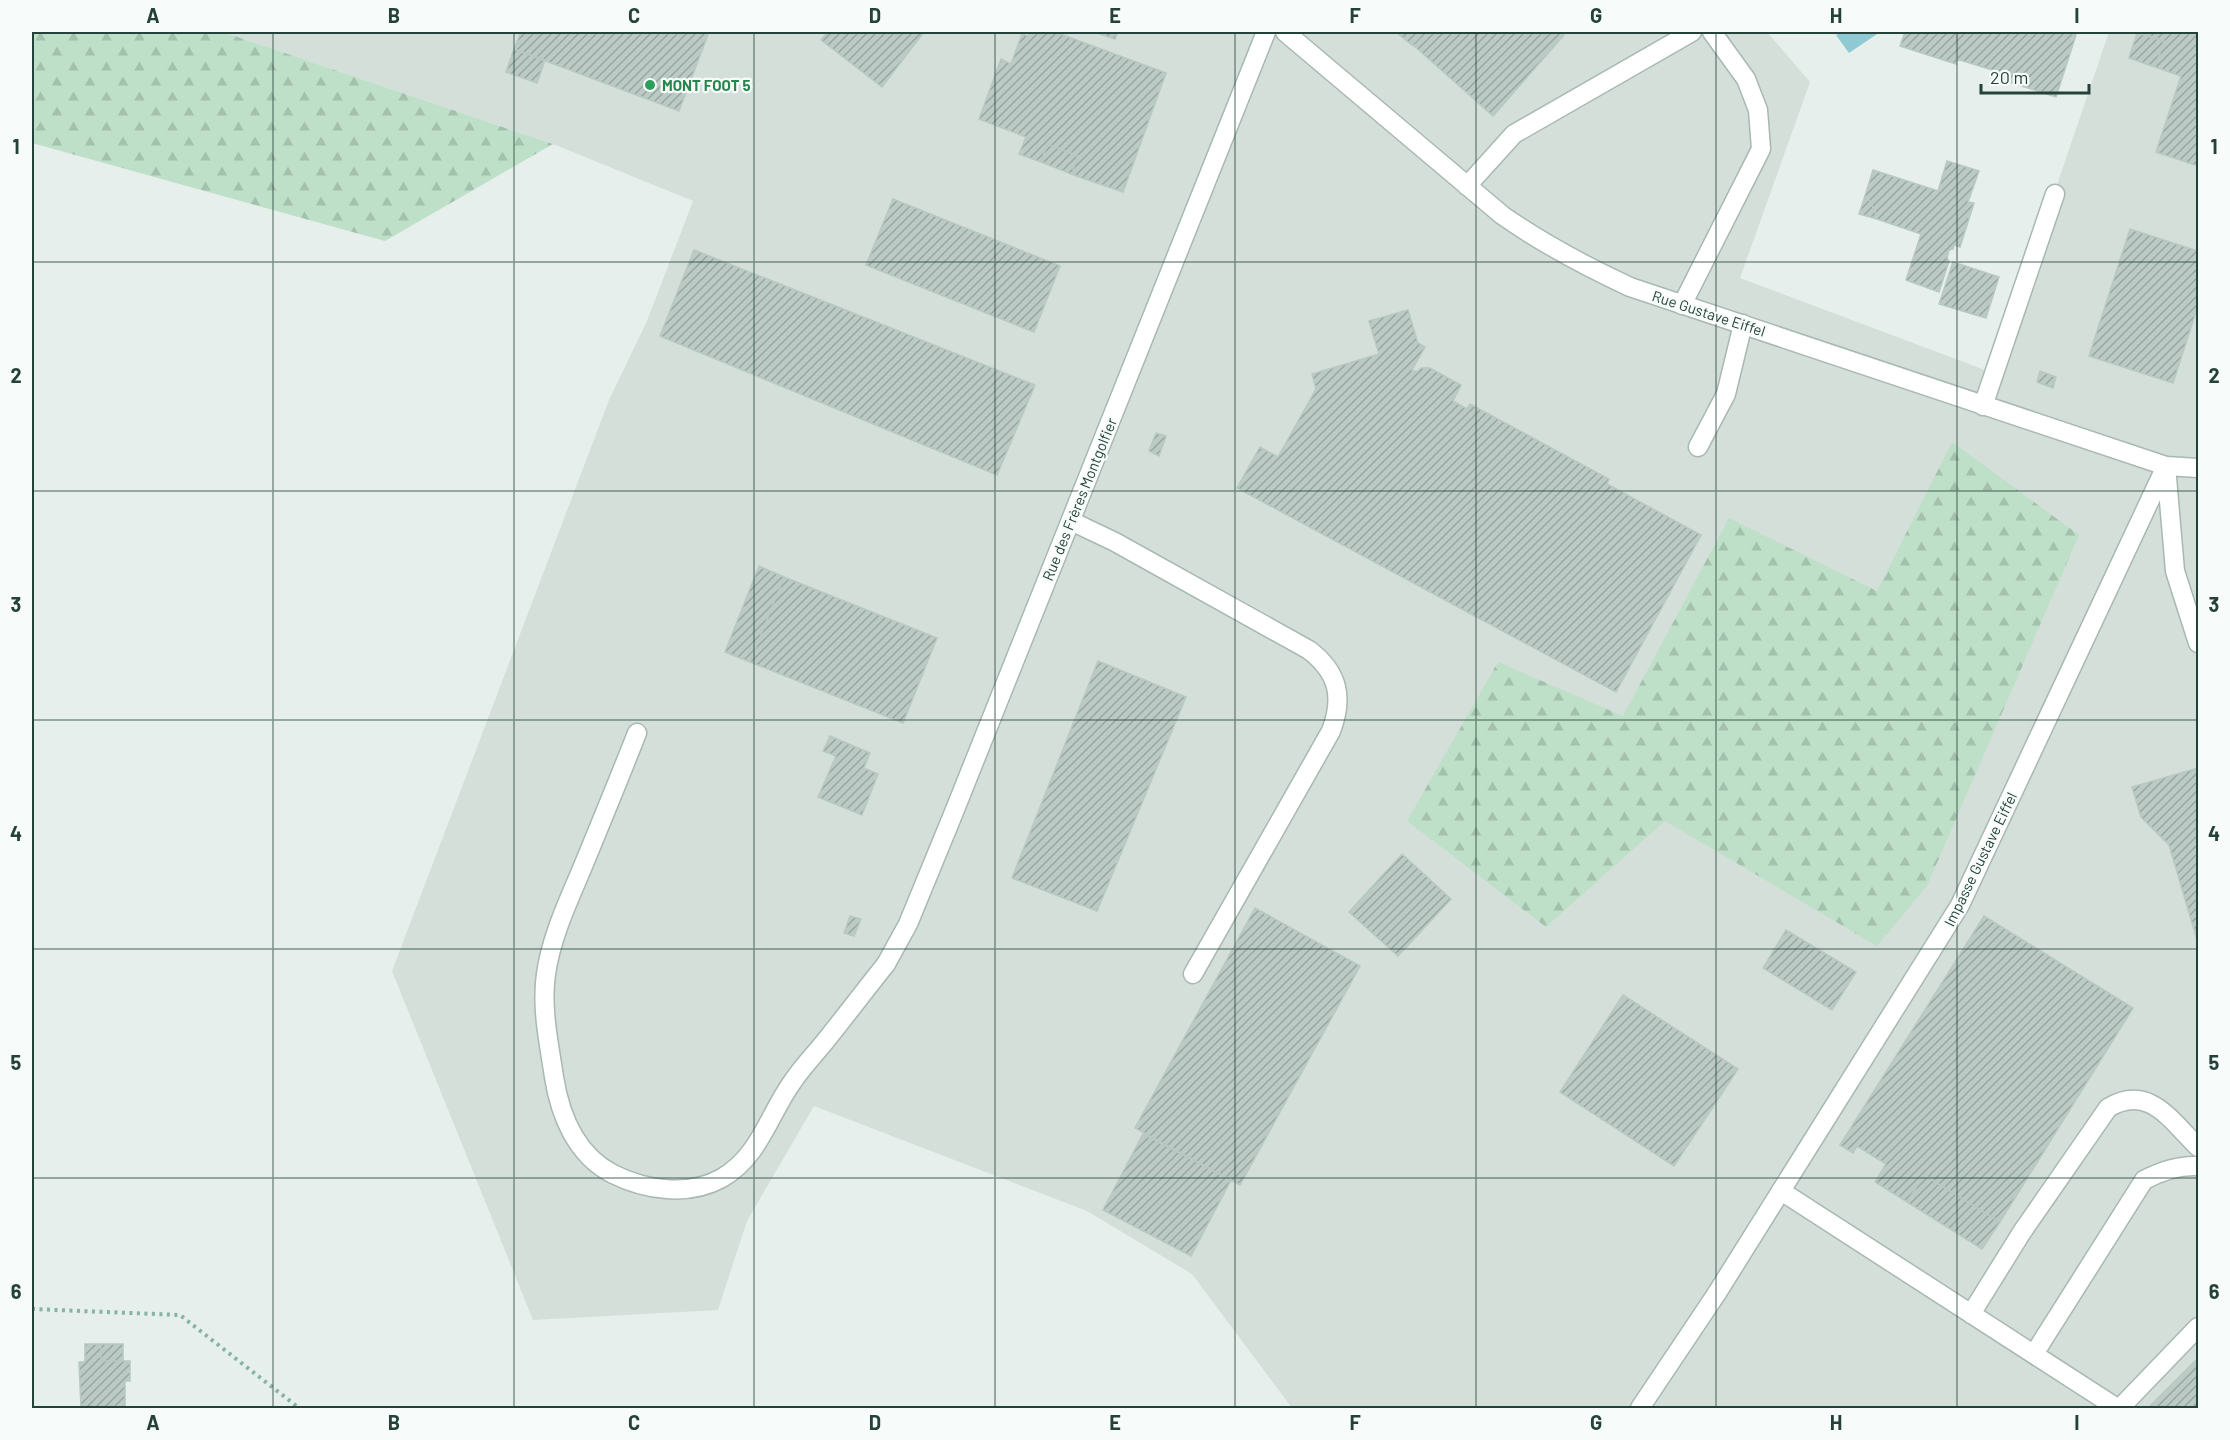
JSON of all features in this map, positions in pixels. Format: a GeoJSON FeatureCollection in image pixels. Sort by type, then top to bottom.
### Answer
{"type":"FeatureCollection","features":[{"type":"Feature","properties":{"kind":"street","name":"Rue des Frères Montgolfier"},"geometry":{"type":"LineString","coordinates":[[638,733],[556,931],[546,975],[546,1022],[557,1098],[564,1119],[589,1156],[606,1170],[627,1181],[648,1187],[681,1189],[698,1187],[722,1178],[750,1155],[792,1083],[886,964],[912,914],[1266,32]]}},
{"type":"Feature","properties":{"kind":"street","name":"Rue Gustave Eiffel"},"geometry":{"type":"LineString","coordinates":[[1285,32],[1467,186],[1534,238],[1581,265],[1630,287],[1983,406],[2166,466],[2199,468]]}},
{"type":"Feature","properties":{"kind":"street"},"geometry":{"type":"LineString","coordinates":[[1467,186],[1514,134],[1692,32]]}},
{"type":"Feature","properties":{"kind":"street"},"geometry":{"type":"LineString","coordinates":[[1682,304],[1761,149],[1758,110],[1746,79],[1712,32]]}},
{"type":"Feature","properties":{"kind":"street"},"geometry":{"type":"LineString","coordinates":[[1983,406],[2055,194]]}},
{"type":"Feature","properties":{"kind":"street"},"geometry":{"type":"LineString","coordinates":[[1698,447],[1726,394],[1743,324]]}},
{"type":"Feature","properties":{"kind":"street"},"geometry":{"type":"LineString","coordinates":[[2166,466],[2175,571],[2199,643]]}},
{"type":"Feature","properties":{"kind":"street","name":"Impasse Gustave Eiffel"},"geometry":{"type":"LineString","coordinates":[[1640,1408],[1717,1293],[1960,905],[2166,466]]}},
{"type":"Feature","properties":{"kind":"street"},"geometry":{"type":"LineString","coordinates":[[1071,521],[1115,542],[1309,650],[1330,672],[1336,687],[1338,702],[1331,731],[1193,974]]}},
{"type":"Feature","properties":{"kind":"street"},"geometry":{"type":"LineString","coordinates":[[1971,1314],[2022,1232],[2108,1108],[2124,1099],[2135,1098],[2155,1105],[2199,1147]]}},
{"type":"Feature","properties":{"kind":"street"},"geometry":{"type":"LineString","coordinates":[[2034,1354],[2144,1180],[2162,1171],[2181,1166],[2199,1166]]}},
{"type":"Feature","properties":{"kind":"street"},"geometry":{"type":"LineString","coordinates":[[1781,1191],[2119,1408],[2199,1327]]}},
{"type":"Feature","properties":{"kind":"path"},"geometry":{"type":"LineString","coordinates":[[32,1309],[180,1315],[299,1408]]}},
{"type":"Feature","properties":{"kind":"shaded area"},"geometry":{"type":"Polygon","coordinates":[[[223,32],[1767,32],[1810,82],[1740,278],[1993,373],[2109,32],[2198,32],[2198,1408],[1292,1408],[1192,1274],[1087,1211],[814,1106],[747,1221],[718,1310],[533,1320],[392,971],[609,400],[647,321],[693,201],[553,144],[223,32]]]}},
{"type":"Feature","properties":{"kind":"green space"},"geometry":{"type":"Polygon","coordinates":[[[32,32],[223,32],[553,144],[385,241],[32,143],[32,32]]]}},
{"type":"Feature","properties":{"kind":"green space"},"geometry":{"type":"Polygon","coordinates":[[[1952,442],[2079,535],[1927,886],[1877,946],[1665,821],[1546,927],[1407,821],[1498,662],[1623,716],[1729,518],[1877,591],[1952,442]]]}},
{"type":"Feature","properties":{"kind":"water"},"geometry":{"type":"Polygon","coordinates":[[[1842,32],[1880,32],[1849,53],[1836,35],[1842,32]]]}},
{"type":"Feature","properties":{"kind":"building","name":"MONT FOOT 5"},"geometry":{"type":"Polygon","coordinates":[[[521,32],[709,32],[679,111],[514,49],[521,32]]]}},
{"type":"Feature","properties":{"kind":"building"},"geometry":{"type":"Polygon","coordinates":[[[828,32],[924,32],[882,87],[821,40],[828,32]]]}},
{"type":"Feature","properties":{"kind":"building"},"geometry":{"type":"Polygon","coordinates":[[[1030,32],[1055,32],[1166,73],[1123,192],[1076,176],[1073,169],[1078,156],[1047,144],[1041,162],[1019,154],[1026,137],[979,119],[1001,59],[1011,64],[1022,34],[1028,36],[1030,32]]]}},
{"type":"Feature","properties":{"kind":"building"},"geometry":{"type":"Polygon","coordinates":[[[1094,32],[1118,32],[1115,39],[1094,32]]]}},
{"type":"Feature","properties":{"kind":"building"},"geometry":{"type":"Polygon","coordinates":[[[1396,32],[1424,32],[1412,45],[1396,32]]]}},
{"type":"Feature","properties":{"kind":"building"},"geometry":{"type":"Polygon","coordinates":[[[1424,32],[1560,32],[1564,35],[1493,116],[1412,44],[1424,32]]]}},
{"type":"Feature","properties":{"kind":"building"},"geometry":{"type":"Polygon","coordinates":[[[1905,32],[2066,32],[2076,35],[2056,97],[2000,79],[2002,73],[1957,59],[1956,64],[1900,46],[1905,32]]]}},
{"type":"Feature","properties":{"kind":"building"},"geometry":{"type":"Polygon","coordinates":[[[2138,32],[2198,32],[2198,166],[2156,152],[2181,76],[2155,67],[2164,41],[2138,32]]]}},
{"type":"Feature","properties":{"kind":"building"},"geometry":{"type":"Polygon","coordinates":[[[2137,33],[2164,41],[2155,67],[2129,58],[2137,33]]]}},
{"type":"Feature","properties":{"kind":"building"},"geometry":{"type":"Polygon","coordinates":[[[514,49],[545,60],[537,83],[506,72],[514,49]]]}},
{"type":"Feature","properties":{"kind":"building"},"geometry":{"type":"Polygon","coordinates":[[[1047,144],[1078,156],[1073,169],[1076,176],[1041,162],[1047,144]]]}},
{"type":"Feature","properties":{"kind":"building"},"geometry":{"type":"Polygon","coordinates":[[[1947,161],[1979,171],[1968,202],[1974,203],[1960,247],[1954,245],[1953,249],[1949,250],[1947,258],[1949,261],[1939,292],[1906,280],[1921,234],[1874,218],[1876,214],[1869,200],[1864,199],[1873,170],[1938,191],[1947,161]]]}},
{"type":"Feature","properties":{"kind":"building"},"geometry":{"type":"Polygon","coordinates":[[[893,199],[1060,266],[1034,332],[866,265],[893,199]]]}},
{"type":"Feature","properties":{"kind":"building"},"geometry":{"type":"Polygon","coordinates":[[[1864,199],[1869,200],[1876,214],[1874,218],[1859,214],[1864,199]]]}},
{"type":"Feature","properties":{"kind":"building"},"geometry":{"type":"Polygon","coordinates":[[[2130,229],[2198,251],[2198,306],[2173,383],[2089,356],[2130,229]]]}},
{"type":"Feature","properties":{"kind":"building"},"geometry":{"type":"Polygon","coordinates":[[[694,250],[1035,385],[997,475],[660,336],[694,250]]]}},
{"type":"Feature","properties":{"kind":"building"},"geometry":{"type":"Polygon","coordinates":[[[1953,262],[1999,277],[1986,318],[1939,304],[1953,262]]]}},
{"type":"Feature","properties":{"kind":"building"},"geometry":{"type":"Polygon","coordinates":[[[1408,310],[1418,343],[1425,347],[1412,370],[1417,372],[1421,368],[1430,368],[1461,385],[1453,401],[1467,409],[1470,404],[1609,479],[1607,484],[1701,535],[1616,692],[1237,488],[1260,447],[1278,457],[1316,389],[1312,374],[1379,354],[1369,321],[1408,310]]]}},
{"type":"Feature","properties":{"kind":"building"},"geometry":{"type":"Polygon","coordinates":[[[2040,371],[2056,377],[2053,388],[2037,382],[2040,371]]]}},
{"type":"Feature","properties":{"kind":"building"},"geometry":{"type":"Polygon","coordinates":[[[1156,433],[1166,436],[1159,456],[1149,451],[1156,433]]]}},
{"type":"Feature","properties":{"kind":"building"},"geometry":{"type":"Polygon","coordinates":[[[759,566],[784,577],[750,662],[725,652],[759,566]]]}},
{"type":"Feature","properties":{"kind":"building"},"geometry":{"type":"Polygon","coordinates":[[[784,577],[937,638],[903,723],[750,662],[784,577]]]}},
{"type":"Feature","properties":{"kind":"building"},"geometry":{"type":"Polygon","coordinates":[[[1098,661],[1186,697],[1097,911],[1012,878],[1098,661]]]}},
{"type":"Feature","properties":{"kind":"building"},"geometry":{"type":"Polygon","coordinates":[[[830,736],[870,753],[864,768],[878,774],[862,815],[818,797],[836,756],[823,751],[830,736]]]}},
{"type":"Feature","properties":{"kind":"building"},"geometry":{"type":"Polygon","coordinates":[[[2198,768],[2198,943],[2169,845],[2141,817],[2132,787],[2198,768]]]}},
{"type":"Feature","properties":{"kind":"building"},"geometry":{"type":"Polygon","coordinates":[[[1402,854],[1451,899],[1398,956],[1349,912],[1402,854]]]}},
{"type":"Feature","properties":{"kind":"building"},"geometry":{"type":"Polygon","coordinates":[[[1255,908],[1360,966],[1240,1185],[1135,1128],[1255,908]]]}},
{"type":"Feature","properties":{"kind":"building"},"geometry":{"type":"Polygon","coordinates":[[[850,916],[861,919],[854,936],[844,933],[850,916]]]}},
{"type":"Feature","properties":{"kind":"building"},"geometry":{"type":"Polygon","coordinates":[[[1984,916],[2133,1008],[2000,1222],[1924,1175],[1907,1202],[1875,1182],[1886,1164],[1857,1146],[1853,1153],[1840,1145],[1984,916]]]}},
{"type":"Feature","properties":{"kind":"building"},"geometry":{"type":"Polygon","coordinates":[[[1786,930],[1856,972],[1832,1010],[1763,968],[1786,930]]]}},
{"type":"Feature","properties":{"kind":"building"},"geometry":{"type":"Polygon","coordinates":[[[1623,995],[1738,1069],[1674,1166],[1560,1092],[1623,995]]]}},
{"type":"Feature","properties":{"kind":"building"},"geometry":{"type":"Polygon","coordinates":[[[1143,1134],[1231,1180],[1191,1256],[1103,1210],[1143,1134]]]}},
{"type":"Feature","properties":{"kind":"building"},"geometry":{"type":"Polygon","coordinates":[[[1924,1175],[2000,1222],[1982,1249],[1907,1202],[1924,1175]]]}},
{"type":"Feature","properties":{"kind":"building"},"geometry":{"type":"Polygon","coordinates":[[[85,1344],[101,1344],[101,1361],[130,1361],[130,1381],[125,1381],[125,1408],[81,1408],[79,1362],[85,1362],[85,1344]]]}},
{"type":"Feature","properties":{"kind":"building"},"geometry":{"type":"Polygon","coordinates":[[[101,1344],[123,1344],[123,1361],[101,1361],[101,1344]]]}},
{"type":"Feature","properties":{"kind":"building"},"geometry":{"type":"Polygon","coordinates":[[[2198,1358],[2198,1408],[2148,1408],[2198,1358]]]}},
{"type":"Feature","properties":{"kind":"place","name":"MONT FOOT 5"},"geometry":{"type":"Point","coordinates":[650,85]}}]}
